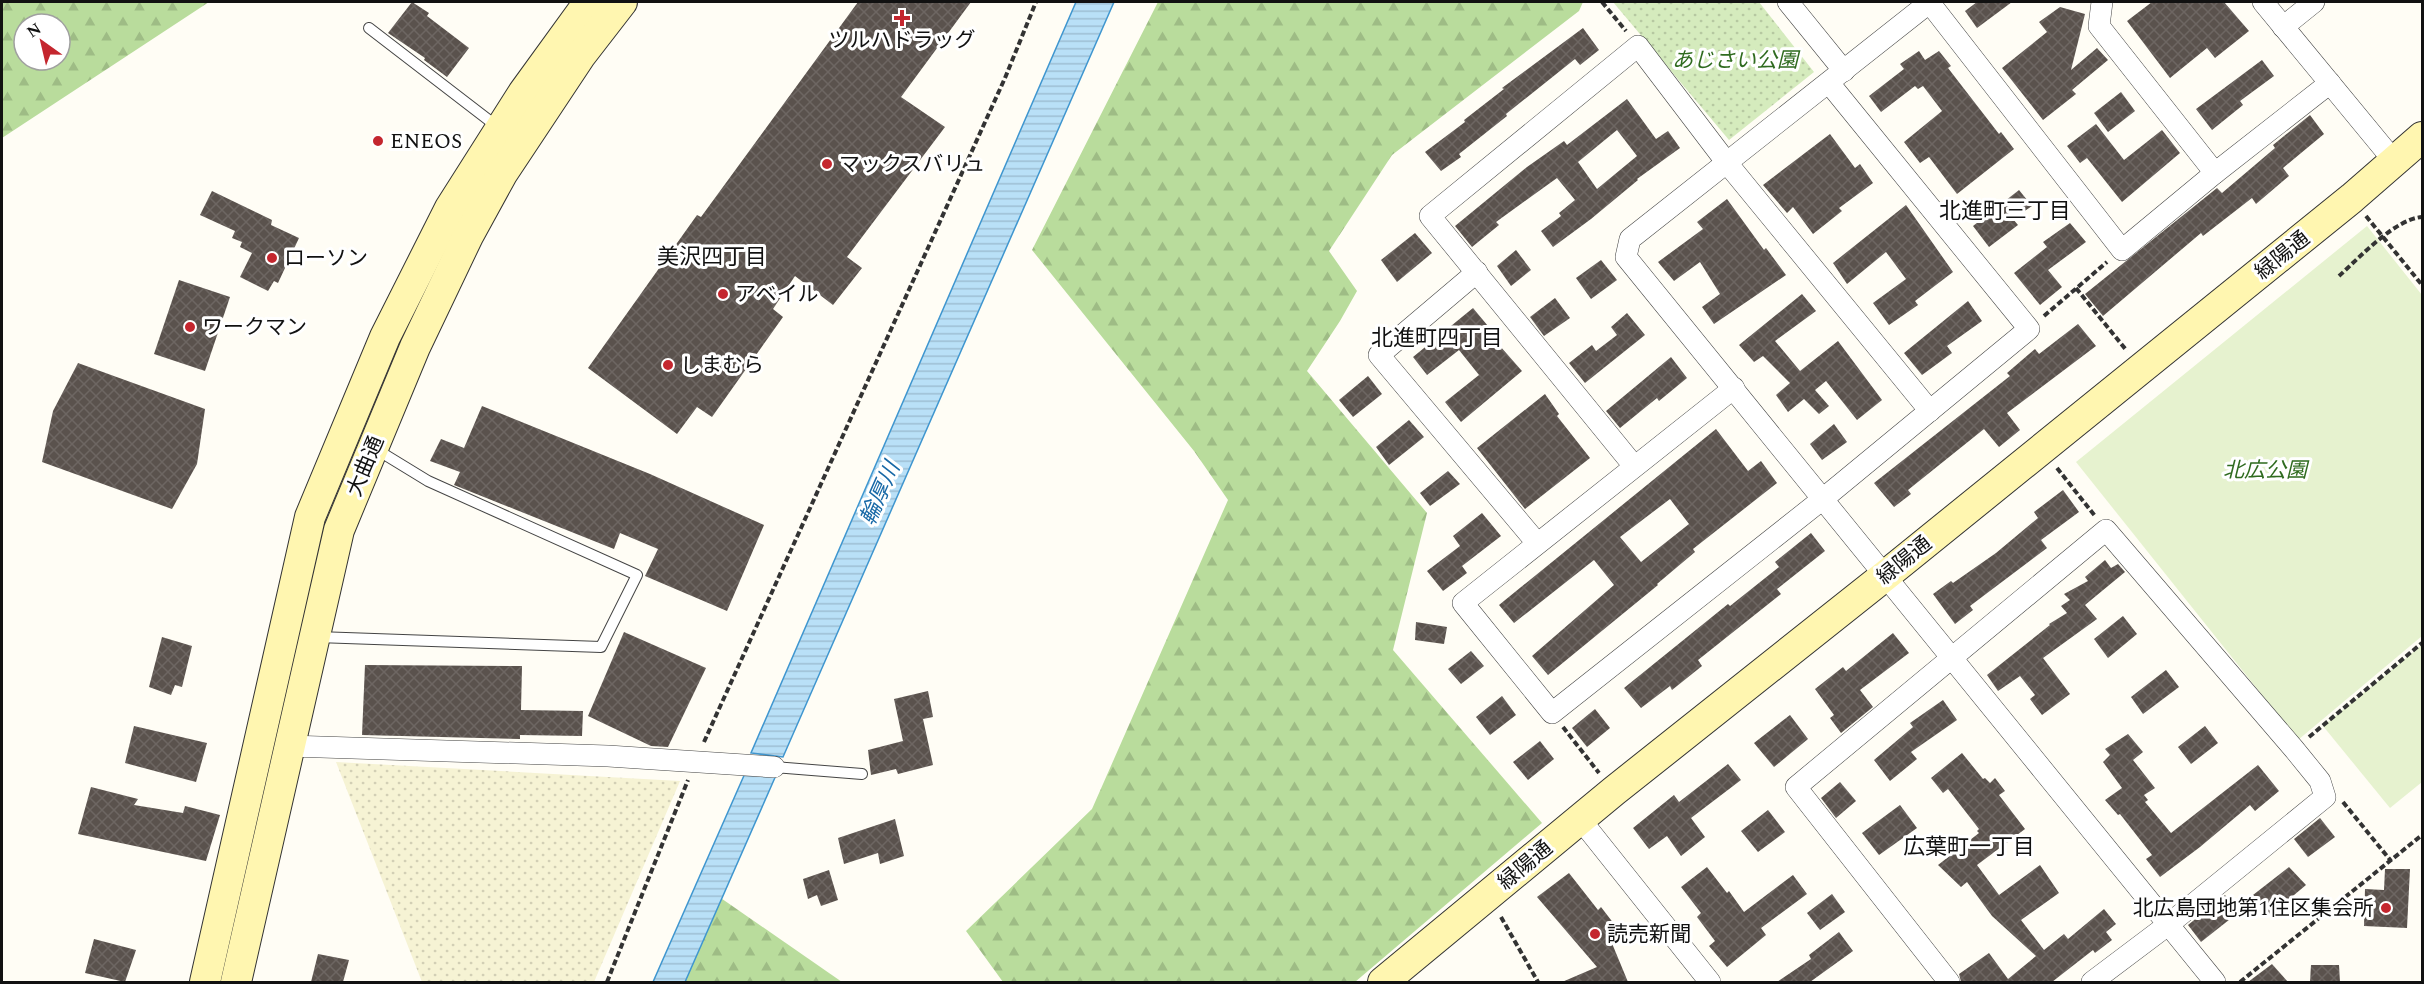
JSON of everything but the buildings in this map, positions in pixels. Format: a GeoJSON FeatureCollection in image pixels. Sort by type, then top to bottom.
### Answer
{"type":"FeatureCollection","features":[{"type":"Feature","properties":{"kind":"main road","name":"大曲通"},"geometry":{"type":"LineString","coordinates":[[236,982],[339,530],[415,347],[468,236],[502,174],[581,55],[622,2]]}},
{"type":"Feature","properties":{"kind":"main road","name":"大曲通"},"geometry":{"type":"LineString","coordinates":[[206,982],[310,518],[385,338],[450,208],[499,128],[583,6]]}},
{"type":"Feature","properties":{"kind":"main road","name":"緑陽通"},"geometry":{"type":"LineString","coordinates":[[1383,982],[1580,819],[2352,198],[2422,137]]}},
{"type":"Feature","properties":{"kind":"street"},"geometry":{"type":"LineString","coordinates":[[1734,388],[1463,603],[1552,713],[1824,498],[2029,329],[1837,77],[1788,2]]}},
{"type":"Feature","properties":{"kind":"street"},"geometry":{"type":"LineString","coordinates":[[2215,982],[1626,257],[1630,240],[1929,2],[2122,250],[2215,172],[2330,83]]}},
{"type":"Feature","properties":{"kind":"street"},"geometry":{"type":"LineString","coordinates":[[2102,2],[2099,26],[2215,172]]}},
{"type":"Feature","properties":{"kind":"street"},"geometry":{"type":"LineString","coordinates":[[2263,2],[2394,161]]}},
{"type":"Feature","properties":{"kind":"street"},"geometry":{"type":"LineString","coordinates":[[2283,27],[2314,2]]}},
{"type":"Feature","properties":{"kind":"street"},"geometry":{"type":"LineString","coordinates":[[1634,466],[1430,216],[1638,46],[1727,163],[1930,411]]}},
{"type":"Feature","properties":{"kind":"street"},"geometry":{"type":"LineString","coordinates":[[1477,272],[1379,355],[1537,543]]}},
{"type":"Feature","properties":{"kind":"street"},"geometry":{"type":"LineString","coordinates":[[1949,982],[1796,787],[2106,530],[2294,749],[2320,781],[2325,797],[2169,924],[2092,982]]}},
{"type":"Feature","properties":{"kind":"street"},"geometry":{"type":"LineString","coordinates":[[289,746],[695,761],[774,767]]}},
{"type":"Feature","properties":{"kind":"street"},"geometry":{"type":"LineString","coordinates":[[1580,819],[1710,982]]}},
{"type":"Feature","properties":{"kind":"lane"},"geometry":{"type":"LineString","coordinates":[[369,28],[499,128]]}},
{"type":"Feature","properties":{"kind":"lane"},"geometry":{"type":"LineString","coordinates":[[314,637],[601,647],[637,575],[428,481],[373,448]]}},
{"type":"Feature","properties":{"kind":"lane"},"geometry":{"type":"LineString","coordinates":[[774,767],[862,774]]}},
{"type":"Feature","properties":{"kind":"path"},"geometry":{"type":"LineString","coordinates":[[607,982],[695,761],[1005,78],[1036,2]]}},
{"type":"Feature","properties":{"kind":"path"},"geometry":{"type":"LineString","coordinates":[[1602,2],[1638,46]]}},
{"type":"Feature","properties":{"kind":"path"},"geometry":{"type":"LineString","coordinates":[[2366,216],[2422,285]]}},
{"type":"Feature","properties":{"kind":"path"},"geometry":{"type":"LineString","coordinates":[[2339,276],[2383,237],[2410,218],[2422,217]]}},
{"type":"Feature","properties":{"kind":"path"},"geometry":{"type":"LineString","coordinates":[[2029,329],[2122,250]]}},
{"type":"Feature","properties":{"kind":"path"},"geometry":{"type":"LineString","coordinates":[[2076,288],[2128,352]]}},
{"type":"Feature","properties":{"kind":"path"},"geometry":{"type":"LineString","coordinates":[[2056,467],[2106,530]]}},
{"type":"Feature","properties":{"kind":"path"},"geometry":{"type":"LineString","coordinates":[[2294,749],[2422,643]]}},
{"type":"Feature","properties":{"kind":"path"},"geometry":{"type":"LineString","coordinates":[[1552,713],[1604,779]]}},
{"type":"Feature","properties":{"kind":"path"},"geometry":{"type":"LineString","coordinates":[[2325,797],[2338,795],[2391,861]]}},
{"type":"Feature","properties":{"kind":"path"},"geometry":{"type":"LineString","coordinates":[[2240,982],[2422,836]]}},
{"type":"Feature","properties":{"kind":"path"},"geometry":{"type":"LineString","coordinates":[[1489,895],[1538,982]]}},
{"type":"Feature","properties":{"kind":"shaded area"},"geometry":{"type":"Polygon","coordinates":[[[336,762],[680,781],[594,982],[422,982],[336,762]]]}},
{"type":"Feature","properties":{"kind":"green space"},"geometry":{"type":"Polygon","coordinates":[[[2,2],[209,2],[2,138],[2,2]]]}},
{"type":"Feature","properties":{"kind":"green space"},"geometry":{"type":"Polygon","coordinates":[[[1158,2],[1583,2],[1579,11],[1392,155],[1329,251],[1357,291],[1307,371],[1427,513],[1393,650],[1542,823],[1355,982],[1003,982],[966,931],[1092,809],[1228,500],[1194,451],[1032,250],[1158,2]]]}},
{"type":"Feature","properties":{"kind":"green space","name":"あじさい公園"},"geometry":{"type":"Polygon","coordinates":[[[1613,2],[1759,2],[1814,72],[1729,140],[1613,2]]]}},
{"type":"Feature","properties":{"kind":"green space","name":"北広公園"},"geometry":{"type":"Polygon","coordinates":[[[2367,226],[2422,295],[2422,636],[2298,740],[2076,462],[2367,226]]]}},
{"type":"Feature","properties":{"kind":"green space"},"geometry":{"type":"Polygon","coordinates":[[[2422,645],[2422,782],[2390,808],[2323,726],[2422,645]]]}},
{"type":"Feature","properties":{"kind":"green space"},"geometry":{"type":"Polygon","coordinates":[[[715,894],[842,982],[676,982],[715,894]]]}},
{"type":"Feature","properties":{"kind":"water","name":"輪厚川"},"geometry":{"type":"Polygon","coordinates":[[[1076,2],[1114,2],[783,757],[751,753],[1076,2]]]}},
{"type":"Feature","properties":{"kind":"water"},"geometry":{"type":"Polygon","coordinates":[[[746,771],[777,773],[685,982],[653,982],[746,771]]]}},
{"type":"Feature","properties":{"kind":"place","name":"ツルハドラッグ"},"geometry":{"type":"Point","coordinates":[902,18]}},
{"type":"Feature","properties":{"kind":"place","name":"ENEOS"},"geometry":{"type":"Point","coordinates":[378,141]}},
{"type":"Feature","properties":{"kind":"place","name":"マックスバリュ"},"geometry":{"type":"Point","coordinates":[827,164]}},
{"type":"Feature","properties":{"kind":"place","name":"ローソン"},"geometry":{"type":"Point","coordinates":[272,258]}},
{"type":"Feature","properties":{"kind":"place","name":"アベイル"},"geometry":{"type":"Point","coordinates":[723,294]}},
{"type":"Feature","properties":{"kind":"place","name":"ワークマン"},"geometry":{"type":"Point","coordinates":[190,327]}},
{"type":"Feature","properties":{"kind":"place","name":"しまむら"},"geometry":{"type":"Point","coordinates":[668,365]}},
{"type":"Feature","properties":{"kind":"place","name":"北広島団地第1住区集会所"},"geometry":{"type":"Point","coordinates":[2386,908]}},
{"type":"Feature","properties":{"kind":"place","name":"読売新聞"},"geometry":{"type":"Point","coordinates":[1595,934]}},
{"type":"Feature","properties":{"kind":"district","name":"北進町三丁目"},"geometry":{"type":"Point","coordinates":[2005,210]}},
{"type":"Feature","properties":{"kind":"district","name":"美沢四丁目"},"geometry":{"type":"Point","coordinates":[712,256]}},
{"type":"Feature","properties":{"kind":"district","name":"北進町四丁目"},"geometry":{"type":"Point","coordinates":[1437,337]}},
{"type":"Feature","properties":{"kind":"district","name":"広葉町一丁目"},"geometry":{"type":"Point","coordinates":[1969,846]}}]}
